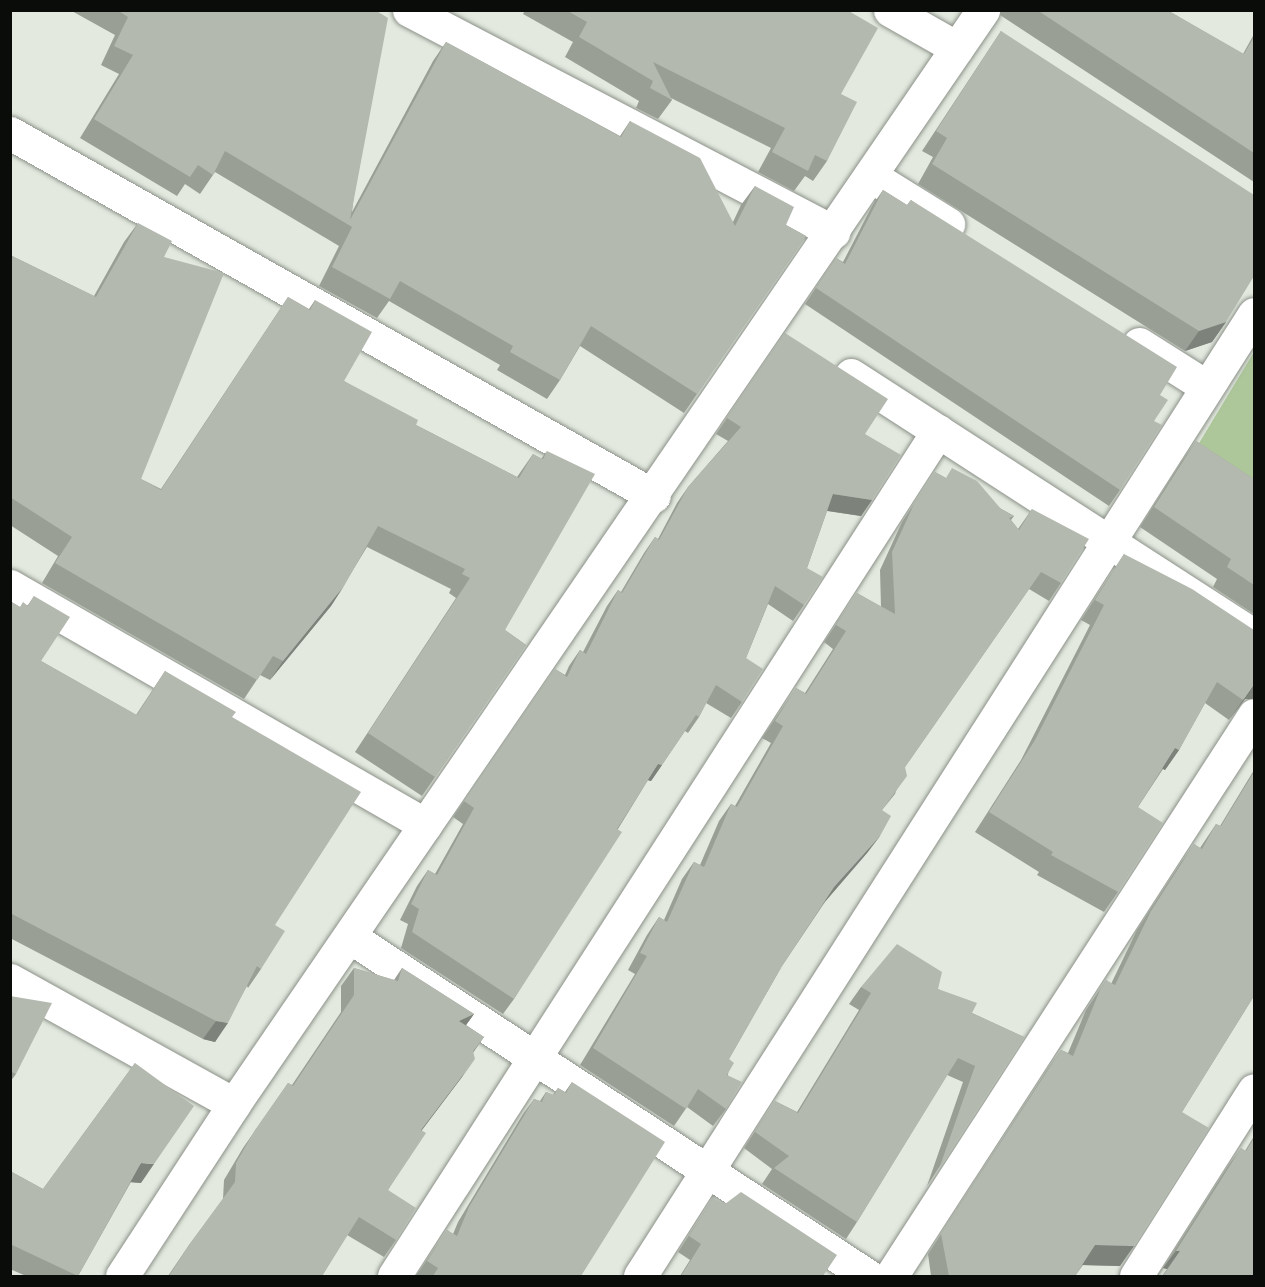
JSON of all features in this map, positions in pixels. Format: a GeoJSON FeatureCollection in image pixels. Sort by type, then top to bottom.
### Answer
{"type":"FeatureCollection","features":[{"type":"Feature","properties":{"kind":"street"},"geometry":{"type":"LineString","coordinates":[[409,10],[833,232]]}},
{"type":"Feature","properties":{"kind":"street"},"geometry":{"type":"LineString","coordinates":[[890,10],[957,48]]}},
{"type":"Feature","properties":{"kind":"street"},"geometry":{"type":"LineString","coordinates":[[122,1276],[234,1104],[654,496],[781,330],[833,232],[979,16],[1005,41]]}},
{"type":"Feature","properties":{"kind":"street"},"geometry":{"type":"LineString","coordinates":[[10,134],[654,496]]}},
{"type":"Feature","properties":{"kind":"street"},"geometry":{"type":"LineString","coordinates":[[871,176],[970,238]]}},
{"type":"Feature","properties":{"kind":"street"},"geometry":{"type":"LineString","coordinates":[[640,1276],[1111,543],[1254,314]]}},
{"type":"Feature","properties":{"kind":"street"},"geometry":{"type":"LineString","coordinates":[[1108,325],[1207,387]]}},
{"type":"Feature","properties":{"kind":"street"},"geometry":{"type":"LineString","coordinates":[[820,356],[1254,636]]}},
{"type":"Feature","properties":{"kind":"street"},"geometry":{"type":"LineString","coordinates":[[394,1276],[938,431]]}},
{"type":"Feature","properties":{"kind":"street"},"geometry":{"type":"LineString","coordinates":[[10,586],[425,825]]}},
{"type":"Feature","properties":{"kind":"street"},"geometry":{"type":"LineString","coordinates":[[891,1276],[1254,715]]}},
{"type":"Feature","properties":{"kind":"street"},"geometry":{"type":"LineString","coordinates":[[350,937],[868,1276]]}},
{"type":"Feature","properties":{"kind":"street"},"geometry":{"type":"LineString","coordinates":[[10,980],[234,1104]]}},
{"type":"Feature","properties":{"kind":"street"},"geometry":{"type":"LineString","coordinates":[[1136,1276],[1254,1090]]}},
{"type":"Feature","properties":{"kind":"green space"},"geometry":{"type":"Polygon","coordinates":[[[1254,352],[1254,510],[1184,468],[1254,352]]]}},
{"type":"Feature","properties":{"kind":"building"},"geometry":{"type":"Polygon","coordinates":[[[117,10],[375,10],[388,18],[350,220],[446,42],[621,137],[630,121],[700,158],[735,226],[755,186],[794,207],[786,225],[806,236],[697,394],[591,326],[560,380],[510,352],[513,346],[400,281],[390,299],[332,267],[352,227],[225,151],[213,175],[198,165],[190,177],[94,119],[133,55],[114,46],[128,17],[117,10]]]}},
{"type":"Feature","properties":{"kind":"building"},"geometry":{"type":"Polygon","coordinates":[[[566,10],[847,10],[878,28],[841,94],[857,102],[827,161],[815,155],[808,171],[772,152],[785,128],[653,62],[672,100],[650,88],[653,81],[579,37],[587,22],[566,10]]]}},
{"type":"Feature","properties":{"kind":"building"},"geometry":{"type":"Polygon","coordinates":[[[1037,10],[1167,10],[1244,54],[1254,37],[1254,153],[1037,10]]]}},
{"type":"Feature","properties":{"kind":"building"},"geometry":{"type":"Polygon","coordinates":[[[1001,31],[1254,195],[1254,276],[1226,322],[1199,331],[932,164],[947,138],[936,131],[1001,31]]]}},
{"type":"Feature","properties":{"kind":"building"},"geometry":{"type":"Polygon","coordinates":[[[883,190],[907,205],[911,200],[1177,367],[1160,395],[1168,400],[1154,421],[1162,425],[1120,490],[816,288],[836,258],[845,264],[883,190]]]}},
{"type":"Feature","properties":{"kind":"building"},"geometry":{"type":"Polygon","coordinates":[[[138,223],[172,241],[164,257],[224,273],[141,479],[161,490],[288,297],[310,310],[315,300],[372,332],[344,381],[418,420],[416,425],[519,478],[533,454],[543,459],[547,451],[595,474],[505,630],[526,645],[435,777],[368,733],[470,578],[462,574],[465,569],[378,526],[344,586],[283,661],[273,656],[257,680],[55,563],[72,537],[10,497],[10,255],[96,297],[138,223]]]}},
{"type":"Feature","properties":{"kind":"building"},"geometry":{"type":"Polygon","coordinates":[[[785,333],[888,399],[865,434],[901,455],[872,500],[833,494],[807,568],[823,577],[804,605],[775,586],[746,658],[763,669],[742,702],[716,685],[699,717],[696,715],[662,765],[658,764],[617,829],[622,832],[514,999],[412,932],[419,909],[411,904],[428,870],[437,875],[474,808],[464,801],[555,669],[567,677],[580,650],[586,654],[618,590],[622,593],[655,537],[659,540],[688,487],[741,427],[727,418],[785,333]]]}},
{"type":"Feature","properties":{"kind":"building"},"geometry":{"type":"Polygon","coordinates":[[[1196,441],[1254,479],[1254,585],[1227,567],[1231,559],[1154,507],[1196,441]]]}},
{"type":"Feature","properties":{"kind":"building"},"geometry":{"type":"Polygon","coordinates":[[[952,468],[977,481],[1001,509],[1014,516],[1009,518],[1019,530],[1032,509],[1089,539],[1061,583],[1041,572],[905,767],[907,776],[882,810],[891,816],[880,836],[834,887],[782,966],[729,1059],[734,1063],[727,1075],[742,1082],[726,1109],[698,1089],[686,1109],[593,1048],[647,956],[640,953],[659,917],[667,922],[694,862],[704,867],[731,804],[737,807],[783,726],[775,721],[796,688],[806,694],[846,631],[836,625],[857,593],[895,614],[892,552],[914,504],[935,472],[946,478],[952,468]]]}},
{"type":"Feature","properties":{"kind":"building"},"geometry":{"type":"Polygon","coordinates":[[[1124,554],[1192,589],[1254,630],[1254,684],[1243,700],[1217,682],[1179,750],[1175,748],[1138,807],[1163,823],[1118,892],[1051,855],[1053,852],[989,812],[1035,740],[1104,605],[1095,600],[1124,554]]]}},
{"type":"Feature","properties":{"kind":"building"},"geometry":{"type":"Polygon","coordinates":[[[34,596],[70,617],[41,661],[137,715],[165,671],[236,712],[232,717],[361,792],[275,925],[285,931],[261,969],[257,966],[228,1023],[216,1021],[10,913],[10,601],[20,607],[23,602],[28,606],[34,596]]]}},
{"type":"Feature","properties":{"kind":"building"},"geometry":{"type":"Polygon","coordinates":[[[1254,772],[1254,996],[1182,1112],[1209,1128],[1134,1246],[1095,1245],[1075,1276],[949,1276],[941,1234],[1061,1050],[1073,1056],[1106,980],[1115,985],[1151,911],[1194,844],[1202,849],[1216,824],[1221,826],[1254,772]]]}},
{"type":"Feature","properties":{"kind":"building"},"geometry":{"type":"Polygon","coordinates":[[[897,944],[942,972],[938,989],[977,1003],[972,1013],[1024,1037],[939,1169],[975,1066],[958,1058],[857,1222],[774,1168],[789,1156],[755,1132],[775,1101],[798,1113],[871,993],[861,987],[897,944]]]}},
{"type":"Feature","properties":{"kind":"building"},"geometry":{"type":"Polygon","coordinates":[[[354,968],[398,981],[402,968],[474,1014],[459,1021],[484,1037],[473,1051],[475,1059],[421,1130],[426,1133],[388,1190],[416,1208],[396,1240],[359,1217],[322,1276],[169,1276],[235,1182],[236,1163],[255,1130],[288,1083],[293,1086],[354,995],[354,968]]]}},
{"type":"Feature","properties":{"kind":"building"},"geometry":{"type":"Polygon","coordinates":[[[10,996],[52,1003],[16,1074],[10,1071],[10,996]]]}},
{"type":"Feature","properties":{"kind":"building"},"geometry":{"type":"Polygon","coordinates":[[[135,1063],[194,1106],[154,1164],[141,1163],[78,1276],[10,1244],[10,1171],[43,1189],[135,1063]]]}},
{"type":"Feature","properties":{"kind":"building"},"geometry":{"type":"Polygon","coordinates":[[[572,1082],[665,1142],[581,1276],[433,1276],[438,1268],[427,1261],[447,1230],[457,1236],[469,1207],[534,1099],[542,1102],[546,1092],[554,1095],[558,1088],[566,1093],[572,1082]]]}},
{"type":"Feature","properties":{"kind":"building"},"geometry":{"type":"Polygon","coordinates":[[[1254,1138],[1253,1276],[1163,1276],[1180,1251],[1176,1251],[1241,1148],[1246,1151],[1254,1138]]]}},
{"type":"Feature","properties":{"kind":"building"},"geometry":{"type":"Polygon","coordinates":[[[741,1192],[837,1255],[823,1276],[681,1276],[701,1244],[689,1236],[713,1198],[725,1204],[741,1192]]]}}]}
